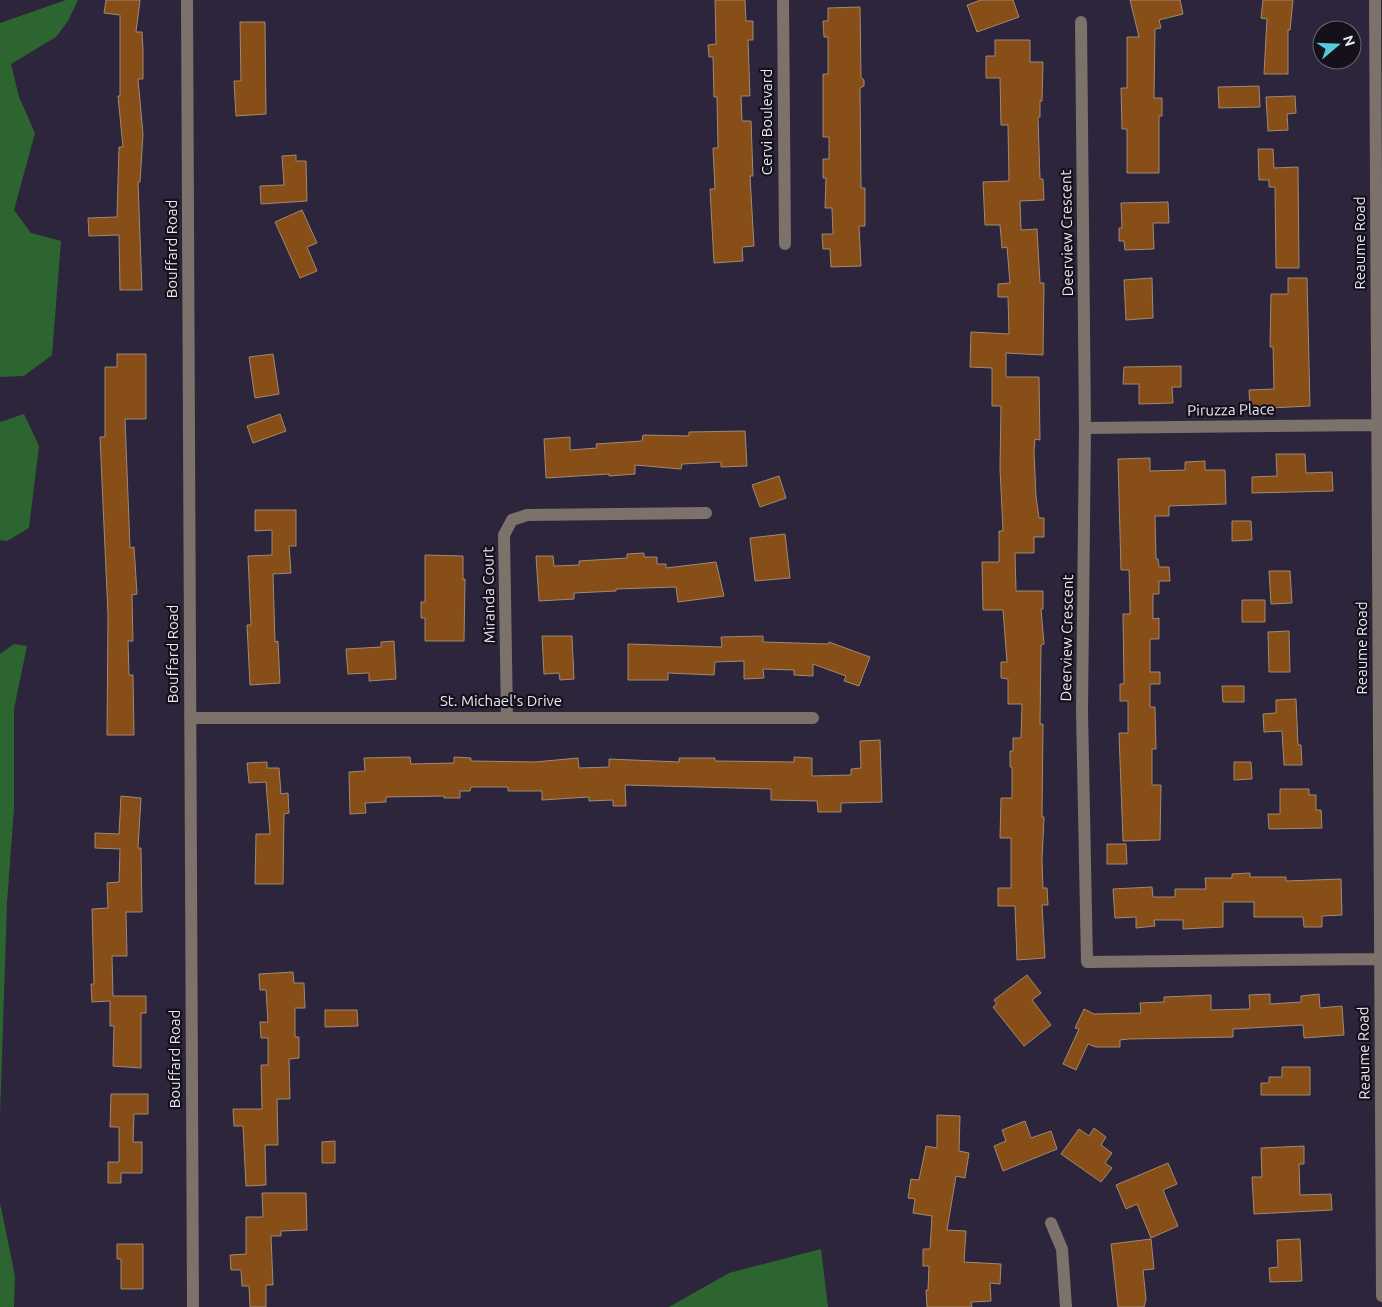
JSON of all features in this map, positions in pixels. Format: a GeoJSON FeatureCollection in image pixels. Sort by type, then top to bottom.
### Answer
{"type":"FeatureCollection","features":[{"type":"Feature","properties":{"kind":"street","name":"Bouffard Road"},"geometry":{"type":"LineString","coordinates":[[187,0],[193,1307]]}},
{"type":"Feature","properties":{"kind":"street","name":"Cervi Boulevard"},"geometry":{"type":"LineString","coordinates":[[782,0],[785,244]]}},
{"type":"Feature","properties":{"kind":"street","name":"Reaume Road"},"geometry":{"type":"LineString","coordinates":[[1376,0],[1382,1296]]}},
{"type":"Feature","properties":{"kind":"street","name":"Deerview Crescent"},"geometry":{"type":"LineString","coordinates":[[1080,22],[1085,428],[1082,711],[1088,962],[1379,959]]}},
{"type":"Feature","properties":{"kind":"street","name":"Piruzza Place"},"geometry":{"type":"LineString","coordinates":[[1085,428],[1377,425]]}},
{"type":"Feature","properties":{"kind":"street","name":"Miranda Court"},"geometry":{"type":"LineString","coordinates":[[507,717],[504,535],[512,520],[527,515],[706,513]]}},
{"type":"Feature","properties":{"kind":"street","name":"St. Michael's Drive"},"geometry":{"type":"LineString","coordinates":[[190,718],[813,718]]}},
{"type":"Feature","properties":{"kind":"street"},"geometry":{"type":"LineString","coordinates":[[1051,1222],[1062,1249],[1066,1307]]}},
{"type":"Feature","properties":{"kind":"green space"},"geometry":{"type":"Polygon","coordinates":[[[66,0],[78,0],[68,21],[56,37],[11,64],[19,97],[35,133],[14,210],[31,233],[61,241],[52,355],[24,376],[0,377],[0,23],[66,0]]]}},
{"type":"Feature","properties":{"kind":"green space"},"geometry":{"type":"Polygon","coordinates":[[[24,414],[39,446],[29,528],[7,541],[0,540],[0,422],[24,414]]]}},
{"type":"Feature","properties":{"kind":"green space"},"geometry":{"type":"Polygon","coordinates":[[[14,644],[27,646],[14,709],[14,808],[7,903],[0,1117],[0,654],[14,644]]]}},
{"type":"Feature","properties":{"kind":"green space"},"geometry":{"type":"Polygon","coordinates":[[[0,1203],[15,1276],[14,1307],[0,1307],[0,1203]]]}},
{"type":"Feature","properties":{"kind":"green space"},"geometry":{"type":"Polygon","coordinates":[[[821,1249],[828,1307],[669,1307],[729,1273],[821,1249]]]}},
{"type":"Feature","properties":{"kind":"building"},"geometry":{"type":"Polygon","coordinates":[[[106,0],[140,0],[136,32],[142,32],[143,49],[143,79],[138,79],[143,134],[140,182],[138,182],[142,290],[120,290],[119,235],[89,236],[88,218],[117,217],[119,147],[123,147],[118,96],[120,96],[120,15],[104,13],[106,0]]]}},
{"type":"Feature","properties":{"kind":"building"},"geometry":{"type":"Polygon","coordinates":[[[715,0],[745,0],[746,21],[753,21],[753,40],[748,40],[750,96],[741,96],[742,121],[751,121],[753,176],[750,176],[754,246],[742,247],[743,261],[714,263],[710,189],[715,189],[713,148],[718,148],[717,97],[714,97],[713,57],[709,57],[708,45],[716,44],[715,0]]]}},
{"type":"Feature","properties":{"kind":"building"},"geometry":{"type":"Polygon","coordinates":[[[981,0],[1013,0],[1019,17],[977,32],[967,5],[981,0]]]}},
{"type":"Feature","properties":{"kind":"building"},"geometry":{"type":"Polygon","coordinates":[[[1130,0],[1180,0],[1183,14],[1159,20],[1161,28],[1155,29],[1154,98],[1162,98],[1162,116],[1159,116],[1159,173],[1127,173],[1127,129],[1122,129],[1121,88],[1127,88],[1127,37],[1139,37],[1130,0]]]}},
{"type":"Feature","properties":{"kind":"building"},"geometry":{"type":"Polygon","coordinates":[[[1263,0],[1293,0],[1290,30],[1288,30],[1288,74],[1264,74],[1267,19],[1261,18],[1263,0]]]}},
{"type":"Feature","properties":{"kind":"building"},"geometry":{"type":"Polygon","coordinates":[[[860,7],[861,77],[864,80],[864,86],[860,88],[861,188],[865,188],[865,226],[859,226],[861,266],[831,267],[830,249],[823,249],[822,234],[833,234],[832,208],[825,208],[826,178],[823,178],[823,159],[829,159],[829,137],[823,137],[823,74],[828,74],[828,37],[824,37],[823,21],[828,21],[828,8],[860,7]]]}},
{"type":"Feature","properties":{"kind":"building"},"geometry":{"type":"Polygon","coordinates":[[[240,22],[265,22],[266,114],[236,116],[234,81],[241,81],[240,22]]]}},
{"type":"Feature","properties":{"kind":"building"},"geometry":{"type":"Polygon","coordinates":[[[995,40],[1030,40],[1030,62],[1043,62],[1042,101],[1040,101],[1040,117],[1038,117],[1040,179],[1043,179],[1044,200],[1020,201],[1021,230],[1037,229],[1040,283],[1044,283],[1043,355],[1006,353],[1006,377],[1039,377],[1040,440],[1035,439],[1034,452],[1036,496],[1039,518],[1044,518],[1044,537],[1034,537],[1034,553],[1015,553],[1016,591],[1043,591],[1043,609],[1041,609],[1044,644],[1041,645],[1040,724],[1043,724],[1042,817],[1044,817],[1042,860],[1043,888],[1047,888],[1048,905],[1042,905],[1045,958],[1017,960],[1015,906],[998,906],[998,888],[1011,888],[1011,838],[1000,838],[1001,798],[1012,798],[1010,751],[1013,751],[1013,738],[1021,738],[1022,704],[1008,704],[1008,679],[1001,678],[1001,662],[1007,662],[1003,610],[983,610],[982,562],[999,562],[999,531],[1003,531],[1000,468],[1001,406],[992,406],[992,368],[970,367],[971,332],[1009,334],[1008,297],[998,297],[998,284],[1010,283],[1007,247],[1002,248],[1000,225],[985,225],[983,182],[1009,181],[1008,125],[1001,125],[1000,78],[986,78],[986,56],[995,56],[995,40]]]}},
{"type":"Feature","properties":{"kind":"building"},"geometry":{"type":"Polygon","coordinates":[[[1259,86],[1260,107],[1219,108],[1218,87],[1259,86]]]}},
{"type":"Feature","properties":{"kind":"building"},"geometry":{"type":"Polygon","coordinates":[[[1295,96],[1296,113],[1287,114],[1288,130],[1268,131],[1266,97],[1295,96]]]}},
{"type":"Feature","properties":{"kind":"building"},"geometry":{"type":"Polygon","coordinates":[[[1258,149],[1273,149],[1274,168],[1298,167],[1299,268],[1276,268],[1275,187],[1269,187],[1269,180],[1259,180],[1258,149]]]}},
{"type":"Feature","properties":{"kind":"building"},"geometry":{"type":"Polygon","coordinates":[[[296,155],[296,161],[306,161],[307,201],[261,204],[260,186],[284,185],[282,156],[296,155]]]}},
{"type":"Feature","properties":{"kind":"building"},"geometry":{"type":"Polygon","coordinates":[[[1168,202],[1169,223],[1153,223],[1154,249],[1125,250],[1124,241],[1119,241],[1119,228],[1122,228],[1121,203],[1168,202]]]}},
{"type":"Feature","properties":{"kind":"building"},"geometry":{"type":"Polygon","coordinates":[[[302,210],[317,243],[307,247],[317,271],[300,278],[275,222],[302,210]]]}},
{"type":"Feature","properties":{"kind":"building"},"geometry":{"type":"Polygon","coordinates":[[[1152,278],[1153,318],[1126,320],[1124,280],[1152,278]]]}},
{"type":"Feature","properties":{"kind":"building"},"geometry":{"type":"Polygon","coordinates":[[[1288,278],[1307,278],[1310,406],[1250,409],[1249,390],[1274,389],[1273,347],[1270,347],[1271,294],[1288,294],[1288,278]]]}},
{"type":"Feature","properties":{"kind":"building"},"geometry":{"type":"Polygon","coordinates":[[[117,354],[146,354],[146,419],[125,419],[130,548],[134,547],[137,594],[132,595],[133,641],[128,641],[129,675],[133,675],[134,735],[107,735],[108,615],[100,437],[105,437],[105,367],[117,367],[117,354]]]}},
{"type":"Feature","properties":{"kind":"building"},"geometry":{"type":"Polygon","coordinates":[[[273,354],[279,394],[255,398],[249,357],[273,354]]]}},
{"type":"Feature","properties":{"kind":"building"},"geometry":{"type":"Polygon","coordinates":[[[1181,366],[1181,387],[1172,387],[1173,403],[1139,404],[1139,384],[1123,384],[1124,367],[1181,366]]]}},
{"type":"Feature","properties":{"kind":"building"},"geometry":{"type":"Polygon","coordinates":[[[280,414],[286,431],[253,443],[247,426],[280,414]]]}},
{"type":"Feature","properties":{"kind":"building"},"geometry":{"type":"Polygon","coordinates":[[[745,431],[747,466],[721,467],[721,462],[682,464],[681,469],[635,465],[635,474],[546,478],[544,439],[570,437],[570,450],[597,448],[596,444],[642,441],[643,435],[689,436],[689,432],[745,431]]]}},
{"type":"Feature","properties":{"kind":"building"},"geometry":{"type":"Polygon","coordinates":[[[1276,454],[1305,454],[1306,473],[1332,472],[1333,491],[1252,493],[1252,477],[1277,476],[1276,454]]]}},
{"type":"Feature","properties":{"kind":"building"},"geometry":{"type":"Polygon","coordinates":[[[1150,458],[1150,471],[1185,470],[1185,462],[1205,461],[1205,470],[1225,470],[1226,504],[1169,506],[1169,516],[1155,516],[1156,559],[1158,559],[1159,567],[1169,567],[1170,581],[1159,581],[1159,594],[1153,594],[1153,619],[1159,618],[1159,639],[1150,639],[1150,672],[1160,672],[1160,684],[1150,684],[1150,707],[1155,707],[1156,749],[1152,749],[1152,785],[1161,785],[1160,840],[1123,841],[1119,733],[1128,733],[1128,701],[1120,701],[1120,684],[1124,684],[1123,614],[1130,614],[1130,606],[1129,570],[1121,570],[1118,459],[1150,458]]]}},
{"type":"Feature","properties":{"kind":"building"},"geometry":{"type":"Polygon","coordinates":[[[779,476],[786,498],[760,507],[752,485],[779,476]]]}},
{"type":"Feature","properties":{"kind":"building"},"geometry":{"type":"Polygon","coordinates":[[[255,510],[296,510],[296,546],[289,546],[291,573],[273,574],[275,642],[278,641],[280,683],[250,685],[247,625],[251,625],[248,556],[272,555],[272,530],[255,531],[255,510]]]}},
{"type":"Feature","properties":{"kind":"building"},"geometry":{"type":"Polygon","coordinates":[[[1232,521],[1251,521],[1252,540],[1232,541],[1232,521]]]}},
{"type":"Feature","properties":{"kind":"building"},"geometry":{"type":"Polygon","coordinates":[[[785,534],[790,578],[755,581],[750,538],[785,534]]]}},
{"type":"Feature","properties":{"kind":"building"},"geometry":{"type":"Polygon","coordinates":[[[644,553],[644,557],[657,557],[657,564],[666,564],[666,568],[716,562],[724,596],[678,602],[676,587],[616,589],[616,591],[574,593],[574,599],[539,601],[536,556],[553,556],[554,566],[579,565],[579,561],[627,558],[627,554],[644,553]]]}},
{"type":"Feature","properties":{"kind":"building"},"geometry":{"type":"Polygon","coordinates":[[[425,555],[463,556],[463,580],[465,579],[464,641],[425,641],[425,618],[421,618],[421,602],[425,602],[425,555]]]}},
{"type":"Feature","properties":{"kind":"building"},"geometry":{"type":"Polygon","coordinates":[[[1269,571],[1290,571],[1292,603],[1271,604],[1269,571]]]}},
{"type":"Feature","properties":{"kind":"building"},"geometry":{"type":"Polygon","coordinates":[[[1242,600],[1265,600],[1265,622],[1242,622],[1242,600]]]}},
{"type":"Feature","properties":{"kind":"building"},"geometry":{"type":"Polygon","coordinates":[[[1289,631],[1290,672],[1269,672],[1268,632],[1289,631]]]}},
{"type":"Feature","properties":{"kind":"building"},"geometry":{"type":"Polygon","coordinates":[[[542,636],[572,636],[574,679],[560,680],[559,673],[544,674],[542,636]]]}},
{"type":"Feature","properties":{"kind":"building"},"geometry":{"type":"Polygon","coordinates":[[[763,636],[763,642],[828,644],[829,642],[870,657],[859,686],[844,681],[846,676],[813,664],[813,676],[794,675],[794,670],[763,669],[764,678],[744,679],[744,661],[715,662],[714,675],[668,673],[668,680],[628,680],[628,644],[722,647],[721,637],[763,636]]]}},
{"type":"Feature","properties":{"kind":"building"},"geometry":{"type":"Polygon","coordinates":[[[394,641],[396,679],[369,681],[369,673],[348,674],[346,649],[381,647],[381,642],[394,641]]]}},
{"type":"Feature","properties":{"kind":"building"},"geometry":{"type":"Polygon","coordinates":[[[1222,686],[1244,686],[1244,702],[1223,702],[1222,686]]]}},
{"type":"Feature","properties":{"kind":"building"},"geometry":{"type":"Polygon","coordinates":[[[1296,699],[1298,745],[1301,745],[1302,765],[1284,765],[1282,731],[1264,732],[1263,714],[1276,713],[1276,700],[1296,699]]]}},
{"type":"Feature","properties":{"kind":"building"},"geometry":{"type":"Polygon","coordinates":[[[880,740],[882,802],[841,803],[841,812],[818,812],[817,801],[771,800],[771,789],[625,785],[626,806],[613,806],[613,800],[589,801],[589,797],[542,800],[542,791],[508,791],[508,787],[471,787],[470,791],[460,791],[460,798],[444,798],[444,796],[386,797],[386,802],[365,803],[366,813],[350,814],[349,772],[365,771],[364,758],[410,757],[411,764],[454,763],[454,757],[471,758],[471,761],[535,762],[578,758],[579,768],[609,767],[609,759],[679,762],[679,758],[715,758],[715,761],[794,762],[794,757],[812,758],[812,776],[851,775],[851,769],[861,768],[860,741],[880,740]]]}},
{"type":"Feature","properties":{"kind":"building"},"geometry":{"type":"Polygon","coordinates":[[[267,762],[267,768],[279,768],[281,794],[288,793],[289,813],[284,814],[283,884],[255,884],[256,834],[270,834],[266,782],[249,783],[247,763],[267,762]]]}},
{"type":"Feature","properties":{"kind":"building"},"geometry":{"type":"Polygon","coordinates":[[[1234,762],[1251,762],[1252,779],[1234,780],[1234,762]]]}},
{"type":"Feature","properties":{"kind":"building"},"geometry":{"type":"Polygon","coordinates":[[[1280,789],[1309,789],[1309,795],[1316,795],[1316,810],[1321,810],[1322,828],[1269,829],[1268,814],[1280,814],[1280,789]]]}},
{"type":"Feature","properties":{"kind":"building"},"geometry":{"type":"Polygon","coordinates":[[[121,796],[141,798],[138,848],[141,848],[142,912],[126,912],[127,956],[112,956],[113,996],[146,996],[146,1013],[141,1013],[141,1068],[113,1066],[114,1026],[110,1026],[110,1001],[92,1002],[91,984],[94,984],[92,909],[108,908],[107,883],[119,882],[120,849],[95,848],[95,833],[119,834],[121,796]]]}},
{"type":"Feature","properties":{"kind":"building"},"geometry":{"type":"Polygon","coordinates":[[[1107,844],[1126,844],[1127,864],[1107,864],[1107,844]]]}},
{"type":"Feature","properties":{"kind":"building"},"geometry":{"type":"Polygon","coordinates":[[[1250,873],[1250,877],[1286,877],[1286,881],[1341,879],[1342,915],[1322,916],[1322,927],[1304,927],[1303,917],[1254,917],[1254,902],[1223,902],[1223,927],[1183,929],[1183,920],[1154,920],[1155,926],[1136,928],[1136,917],[1115,918],[1113,889],[1152,887],[1153,897],[1175,897],[1175,889],[1206,889],[1205,878],[1232,878],[1232,874],[1250,873]]]}},
{"type":"Feature","properties":{"kind":"building"},"geometry":{"type":"Polygon","coordinates":[[[293,972],[294,983],[304,983],[305,1008],[295,1008],[295,1037],[299,1037],[299,1058],[289,1059],[290,1099],[277,1099],[278,1145],[265,1145],[266,1185],[246,1186],[243,1126],[234,1126],[233,1109],[262,1109],[261,1065],[268,1065],[268,1038],[261,1038],[260,1022],[268,1022],[266,990],[260,990],[259,974],[293,972]]]}},
{"type":"Feature","properties":{"kind":"building"},"geometry":{"type":"Polygon","coordinates":[[[1027,975],[1041,993],[1032,1000],[1051,1025],[1024,1046],[993,1007],[997,1004],[994,1000],[1027,975]]]}},
{"type":"Feature","properties":{"kind":"building"},"geometry":{"type":"Polygon","coordinates":[[[1270,994],[1270,1004],[1301,1002],[1301,996],[1319,994],[1320,1008],[1342,1006],[1344,1035],[1304,1038],[1303,1025],[1233,1029],[1233,1037],[1129,1039],[1120,1040],[1120,1047],[1096,1047],[1088,1044],[1076,1070],[1063,1064],[1079,1029],[1075,1028],[1084,1009],[1094,1014],[1141,1013],[1140,1003],[1164,1002],[1164,997],[1211,995],[1211,1010],[1250,1009],[1249,995],[1270,994]]]}},
{"type":"Feature","properties":{"kind":"building"},"geometry":{"type":"Polygon","coordinates":[[[325,1010],[357,1010],[358,1026],[325,1027],[325,1010]]]}},
{"type":"Feature","properties":{"kind":"building"},"geometry":{"type":"Polygon","coordinates":[[[1282,1067],[1310,1067],[1310,1095],[1261,1095],[1261,1083],[1269,1083],[1269,1077],[1282,1077],[1282,1067]]]}},
{"type":"Feature","properties":{"kind":"building"},"geometry":{"type":"Polygon","coordinates":[[[111,1094],[148,1094],[148,1114],[134,1114],[133,1142],[142,1142],[142,1173],[121,1173],[121,1183],[108,1183],[108,1162],[119,1162],[119,1127],[110,1127],[111,1094]]]}},
{"type":"Feature","properties":{"kind":"building"},"geometry":{"type":"Polygon","coordinates":[[[937,1115],[960,1116],[959,1151],[969,1153],[965,1178],[956,1176],[947,1230],[966,1231],[964,1262],[1001,1264],[1000,1284],[990,1283],[991,1301],[971,1302],[972,1307],[927,1307],[926,1290],[928,1290],[929,1266],[923,1266],[923,1249],[930,1249],[932,1216],[913,1213],[915,1199],[908,1198],[911,1179],[919,1180],[926,1146],[937,1148],[937,1115]]]}},
{"type":"Feature","properties":{"kind":"building"},"geometry":{"type":"Polygon","coordinates":[[[1025,1121],[1031,1138],[1051,1131],[1057,1149],[1003,1171],[994,1146],[1006,1141],[1002,1130],[1025,1121]]]}},
{"type":"Feature","properties":{"kind":"building"},"geometry":{"type":"Polygon","coordinates":[[[1094,1128],[1106,1137],[1101,1145],[1112,1153],[1105,1163],[1112,1168],[1101,1182],[1061,1154],[1079,1129],[1089,1136],[1094,1128]]]}},
{"type":"Feature","properties":{"kind":"building"},"geometry":{"type":"Polygon","coordinates":[[[335,1141],[335,1163],[322,1163],[322,1142],[335,1141]]]}},
{"type":"Feature","properties":{"kind":"building"},"geometry":{"type":"Polygon","coordinates":[[[1304,1146],[1304,1164],[1299,1164],[1300,1195],[1331,1194],[1332,1210],[1254,1214],[1252,1177],[1262,1177],[1261,1148],[1304,1146]]]}},
{"type":"Feature","properties":{"kind":"building"},"geometry":{"type":"Polygon","coordinates":[[[1168,1163],[1177,1184],[1163,1190],[1178,1226],[1151,1238],[1137,1204],[1126,1209],[1116,1185],[1168,1163]]]}},
{"type":"Feature","properties":{"kind":"building"},"geometry":{"type":"Polygon","coordinates":[[[262,1193],[306,1193],[307,1230],[281,1231],[281,1236],[271,1236],[273,1285],[266,1285],[266,1307],[250,1307],[249,1286],[242,1286],[241,1270],[231,1270],[230,1255],[246,1254],[246,1217],[263,1217],[262,1193]]]}},
{"type":"Feature","properties":{"kind":"building"},"geometry":{"type":"Polygon","coordinates":[[[1151,1239],[1154,1269],[1143,1270],[1146,1299],[1144,1307],[1118,1307],[1111,1244],[1151,1239]]]}},
{"type":"Feature","properties":{"kind":"building"},"geometry":{"type":"Polygon","coordinates":[[[1300,1239],[1302,1281],[1270,1282],[1269,1268],[1278,1267],[1277,1240],[1300,1239]]]}},
{"type":"Feature","properties":{"kind":"building"},"geometry":{"type":"Polygon","coordinates":[[[117,1244],[143,1244],[143,1289],[121,1289],[121,1259],[117,1259],[117,1244]]]}}]}
